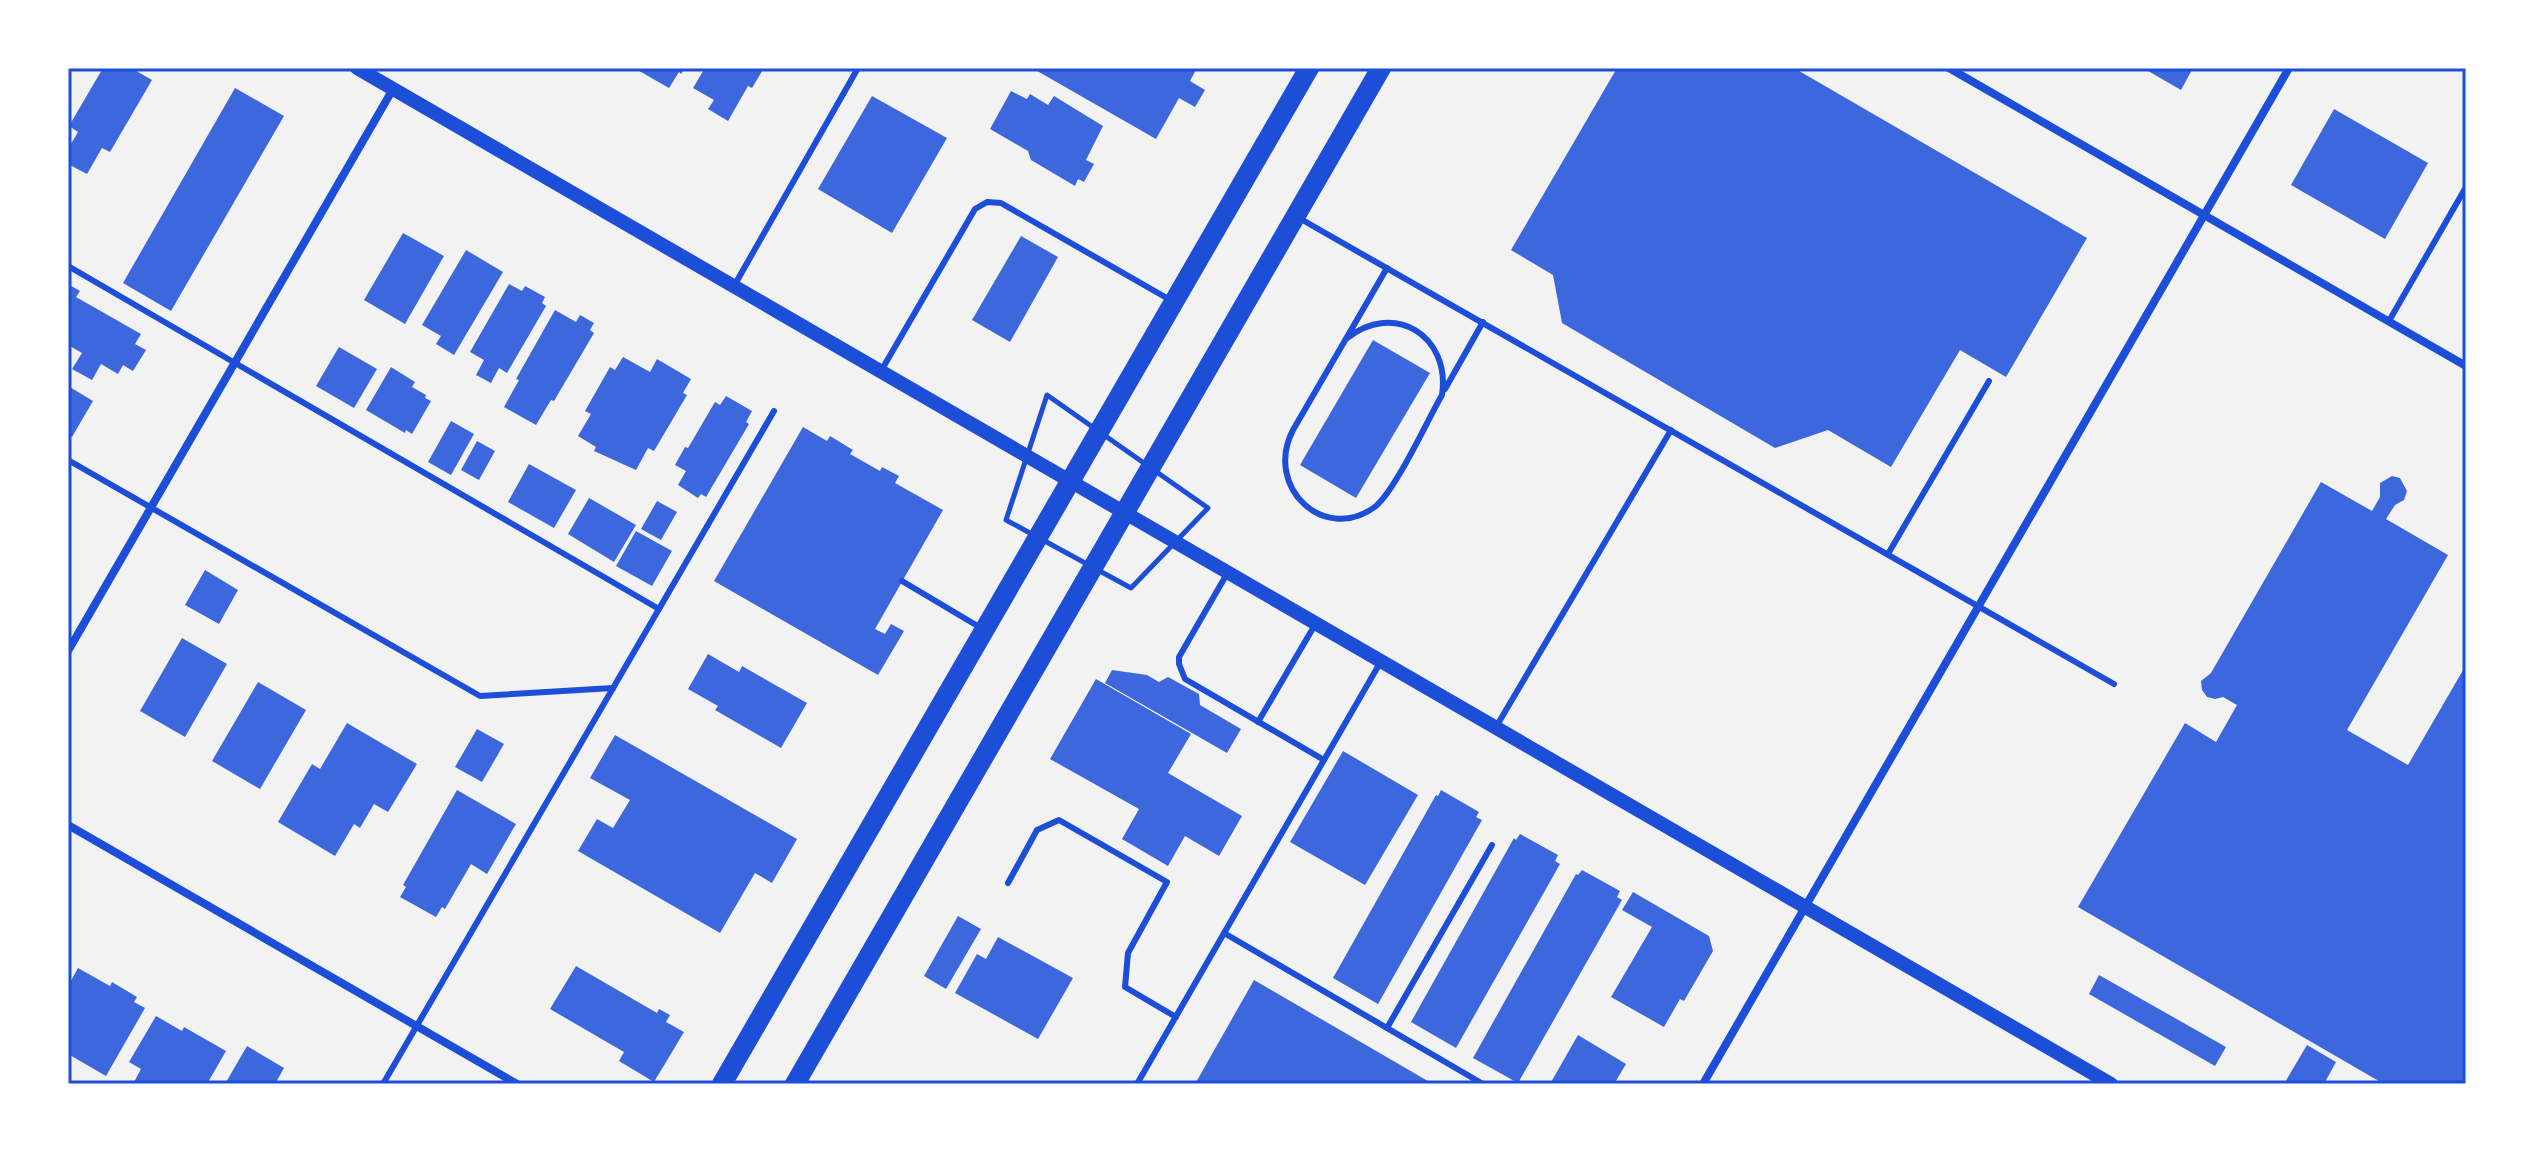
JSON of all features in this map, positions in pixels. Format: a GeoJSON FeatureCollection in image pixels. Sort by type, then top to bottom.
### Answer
{"type":"FeatureCollection","features":[{"type":"Feature","properties":{"kind":"main road"},"geometry":{"type":"LineString","coordinates":[[722,1084],[1309,68]]}},
{"type":"Feature","properties":{"kind":"main road"},"geometry":{"type":"LineString","coordinates":[[795,1084],[1381,68]]}},
{"type":"Feature","properties":{"kind":"street"},"geometry":{"type":"LineString","coordinates":[[357,68],[2111,1084]]}},
{"type":"Feature","properties":{"kind":"street"},"geometry":{"type":"LineString","coordinates":[[1949,68],[2466,366]]}},
{"type":"Feature","properties":{"kind":"street"},"geometry":{"type":"LineString","coordinates":[[1703,1084],[2289,68]]}},
{"type":"Feature","properties":{"kind":"street"},"geometry":{"type":"LineString","coordinates":[[68,651],[393,89]]}},
{"type":"Feature","properties":{"kind":"street"},"geometry":{"type":"LineString","coordinates":[[68,825],[517,1084]]}},
{"type":"Feature","properties":{"kind":"lane"},"geometry":{"type":"LineString","coordinates":[[734,286],[858,68]]}},
{"type":"Feature","properties":{"kind":"lane"},"geometry":{"type":"LineString","coordinates":[[2389,321],[2466,187]]}},
{"type":"Feature","properties":{"kind":"lane"},"geometry":{"type":"LineString","coordinates":[[881,371],[975,209],[987,202],[1001,203],[1173,302]]}},
{"type":"Feature","properties":{"kind":"lane"},"geometry":{"type":"LineString","coordinates":[[1296,216],[2114,684]]}},
{"type":"Feature","properties":{"kind":"lane"},"geometry":{"type":"LineString","coordinates":[[68,266],[659,609]]}},
{"type":"Feature","properties":{"kind":"lane"},"geometry":{"type":"LineString","coordinates":[[1387,268],[1293,430],[1284,452],[1290,488],[1306,506],[1341,518],[1375,506],[1391,488],[1483,322]]}},
{"type":"Feature","properties":{"kind":"lane"},"geometry":{"type":"LineString","coordinates":[[1346,339],[1377,323],[1400,324],[1421,334],[1441,361],[1442,395]]}},
{"type":"Feature","properties":{"kind":"lane"},"geometry":{"type":"LineString","coordinates":[[1888,554],[1989,381]]}},
{"type":"Feature","properties":{"kind":"lane"},"geometry":{"type":"LineString","coordinates":[[383,1084],[774,411]]}},
{"type":"Feature","properties":{"kind":"lane"},"geometry":{"type":"LineString","coordinates":[[1496,727],[1671,430]]}},
{"type":"Feature","properties":{"kind":"lane"},"geometry":{"type":"LineString","coordinates":[[68,460],[480,696],[613,688]]}},
{"type":"Feature","properties":{"kind":"lane"},"geometry":{"type":"LineString","coordinates":[[1228,572],[1182,650],[1179,664],[1185,679],[1324,760]]}},
{"type":"Feature","properties":{"kind":"lane"},"geometry":{"type":"LineString","coordinates":[[902,581],[984,629]]}},
{"type":"Feature","properties":{"kind":"lane"},"geometry":{"type":"LineString","coordinates":[[1258,722],[1316,623]]}},
{"type":"Feature","properties":{"kind":"lane"},"geometry":{"type":"LineString","coordinates":[[1137,1084],[1382,660]]}},
{"type":"Feature","properties":{"kind":"lane"},"geometry":{"type":"LineString","coordinates":[[1008,883],[1037,830],[1059,820],[1167,882],[1128,953],[1125,987],[1176,1017]]}},
{"type":"Feature","properties":{"kind":"lane"},"geometry":{"type":"LineString","coordinates":[[1387,1028],[1492,845]]}},
{"type":"Feature","properties":{"kind":"lane"},"geometry":{"type":"LineString","coordinates":[[1224,933],[1483,1084]]}},
{"type":"Feature","properties":{"kind":"building"},"geometry":{"type":"Polygon","coordinates":[[[103,68],[131,68],[152,80],[110,152],[102,148],[87,174],[68,164],[68,149],[78,132],[69,126],[103,68]]]}},
{"type":"Feature","properties":{"kind":"building"},"geometry":{"type":"Polygon","coordinates":[[[634,68],[685,68],[669,88],[634,68]]]}},
{"type":"Feature","properties":{"kind":"building"},"geometry":{"type":"Polygon","coordinates":[[[705,68],[764,68],[752,88],[748,86],[728,121],[708,109],[714,100],[693,88],[705,68]]]}},
{"type":"Feature","properties":{"kind":"building"},"geometry":{"type":"Polygon","coordinates":[[[1032,68],[1197,68],[1190,81],[1205,90],[1195,107],[1179,98],[1156,139],[1032,68]]]}},
{"type":"Feature","properties":{"kind":"building"},"geometry":{"type":"Polygon","coordinates":[[[1617,68],[1794,68],[2087,238],[2006,377],[1960,350],[1891,467],[1828,430],[1775,448],[1562,323],[1553,275],[1511,250],[1617,68]]]}},
{"type":"Feature","properties":{"kind":"building"},"geometry":{"type":"Polygon","coordinates":[[[2143,68],[2193,68],[2181,90],[2143,68]]]}},
{"type":"Feature","properties":{"kind":"building"},"geometry":{"type":"Polygon","coordinates":[[[235,88],[284,116],[171,311],[123,283],[235,88]]]}},
{"type":"Feature","properties":{"kind":"building"},"geometry":{"type":"Polygon","coordinates":[[[1011,91],[1027,99],[1030,94],[1048,105],[1054,96],[1103,126],[1086,160],[1094,164],[1084,182],[1078,179],[1075,186],[1031,160],[1028,151],[990,129],[1011,91]]]}},
{"type":"Feature","properties":{"kind":"building"},"geometry":{"type":"Polygon","coordinates":[[[872,96],[947,138],[892,233],[818,189],[872,96]]]}},
{"type":"Feature","properties":{"kind":"building"},"geometry":{"type":"Polygon","coordinates":[[[2334,109],[2428,163],[2385,239],[2291,185],[2334,109]]]}},
{"type":"Feature","properties":{"kind":"building"},"geometry":{"type":"Polygon","coordinates":[[[403,233],[444,256],[405,324],[364,300],[403,233]]]}},
{"type":"Feature","properties":{"kind":"building"},"geometry":{"type":"Polygon","coordinates":[[[1021,236],[1058,257],[1010,342],[972,320],[1021,236]]]}},
{"type":"Feature","properties":{"kind":"building"},"geometry":{"type":"Polygon","coordinates":[[[466,250],[503,272],[454,355],[436,344],[441,336],[422,325],[466,250]]]}},
{"type":"Feature","properties":{"kind":"building"},"geometry":{"type":"Polygon","coordinates":[[[68,284],[80,291],[76,297],[141,334],[135,344],[146,350],[133,371],[123,365],[118,374],[101,364],[92,380],[72,369],[82,353],[68,345],[68,284]]]}},
{"type":"Feature","properties":{"kind":"building"},"geometry":{"type":"Polygon","coordinates":[[[509,284],[522,291],[525,286],[545,297],[542,303],[546,306],[507,373],[499,368],[491,383],[476,375],[484,360],[470,352],[509,284]]]}},
{"type":"Feature","properties":{"kind":"building"},"geometry":{"type":"Polygon","coordinates":[[[555,310],[576,322],[580,315],[594,323],[590,330],[594,333],[554,401],[551,400],[536,425],[504,407],[519,380],[516,379],[555,310]]]}},
{"type":"Feature","properties":{"kind":"building"},"geometry":{"type":"Polygon","coordinates":[[[1373,340],[1430,373],[1356,498],[1300,465],[1373,340]]]}},
{"type":"Feature","properties":{"kind":"building"},"geometry":{"type":"Polygon","coordinates":[[[339,347],[377,369],[354,408],[316,386],[339,347]]]}},
{"type":"Feature","properties":{"kind":"building"},"geometry":{"type":"Polygon","coordinates":[[[623,357],[650,372],[657,359],[691,379],[683,393],[687,395],[654,451],[648,448],[636,470],[594,451],[596,447],[578,436],[591,414],[585,411],[610,367],[615,370],[623,357]]]}},
{"type":"Feature","properties":{"kind":"building"},"geometry":{"type":"Polygon","coordinates":[[[391,367],[415,382],[412,387],[431,401],[412,434],[366,410],[391,367]]]}},
{"type":"Feature","properties":{"kind":"building"},"geometry":{"type":"Polygon","coordinates":[[[68,386],[93,401],[72,437],[68,434],[68,386]]]}},
{"type":"Feature","properties":{"kind":"building"},"geometry":{"type":"Polygon","coordinates":[[[726,396],[752,411],[746,422],[749,424],[706,497],[701,494],[698,498],[678,485],[686,471],[675,465],[715,402],[720,405],[726,396]]]}},
{"type":"Feature","properties":{"kind":"building"},"geometry":{"type":"Polygon","coordinates":[[[451,421],[474,434],[451,475],[428,462],[451,421]]]}},
{"type":"Feature","properties":{"kind":"building"},"geometry":{"type":"Polygon","coordinates":[[[803,427],[827,441],[830,436],[853,450],[850,454],[880,471],[882,467],[899,476],[895,483],[943,510],[875,629],[885,634],[891,624],[904,631],[878,675],[714,581],[803,427]]]}},
{"type":"Feature","properties":{"kind":"building"},"geometry":{"type":"Polygon","coordinates":[[[477,441],[495,451],[479,480],[461,470],[477,441]]]}},
{"type":"Feature","properties":{"kind":"building"},"geometry":{"type":"Polygon","coordinates":[[[529,464],[576,490],[554,528],[508,502],[529,464]]]}},
{"type":"Feature","properties":{"kind":"building"},"geometry":{"type":"Polygon","coordinates":[[[2392,476],[2400,478],[2407,491],[2404,500],[2395,505],[2386,519],[2448,555],[2347,730],[2408,765],[2466,665],[2466,1084],[2384,1084],[2078,907],[2185,723],[2216,742],[2237,705],[2223,697],[2207,697],[2201,681],[2211,673],[2321,482],[2372,511],[2380,497],[2380,483],[2392,476]]]}},
{"type":"Feature","properties":{"kind":"building"},"geometry":{"type":"Polygon","coordinates":[[[589,498],[636,525],[614,562],[568,534],[589,498]]]}},
{"type":"Feature","properties":{"kind":"building"},"geometry":{"type":"Polygon","coordinates":[[[657,501],[677,512],[661,540],[641,529],[657,501]]]}},
{"type":"Feature","properties":{"kind":"building"},"geometry":{"type":"Polygon","coordinates":[[[636,531],[672,551],[652,586],[616,566],[636,531]]]}},
{"type":"Feature","properties":{"kind":"building"},"geometry":{"type":"Polygon","coordinates":[[[205,570],[238,590],[219,624],[185,605],[205,570]]]}},
{"type":"Feature","properties":{"kind":"building"},"geometry":{"type":"Polygon","coordinates":[[[182,638],[227,664],[185,737],[140,711],[182,638]]]}},
{"type":"Feature","properties":{"kind":"building"},"geometry":{"type":"Polygon","coordinates":[[[708,654],[739,672],[742,666],[807,703],[781,748],[715,710],[718,706],[688,689],[708,654]]]}},
{"type":"Feature","properties":{"kind":"building"},"geometry":{"type":"Polygon","coordinates":[[[1112,670],[1147,675],[1159,682],[1168,677],[1199,694],[1200,705],[1241,729],[1227,753],[1105,683],[1112,670]]]}},
{"type":"Feature","properties":{"kind":"building"},"geometry":{"type":"Polygon","coordinates":[[[1096,679],[1191,734],[1168,773],[1242,816],[1219,856],[1185,836],[1168,866],[1122,839],[1139,809],[1050,759],[1096,679]]]}},
{"type":"Feature","properties":{"kind":"building"},"geometry":{"type":"Polygon","coordinates":[[[258,682],[306,710],[260,789],[212,761],[258,682]]]}},
{"type":"Feature","properties":{"kind":"building"},"geometry":{"type":"Polygon","coordinates":[[[347,723],[417,764],[388,812],[374,804],[360,828],[354,824],[335,856],[278,822],[312,764],[320,769],[347,723]]]}},
{"type":"Feature","properties":{"kind":"building"},"geometry":{"type":"Polygon","coordinates":[[[477,729],[504,744],[482,782],[455,767],[477,729]]]}},
{"type":"Feature","properties":{"kind":"building"},"geometry":{"type":"Polygon","coordinates":[[[615,735],[797,839],[772,883],[755,873],[720,933],[578,851],[597,819],[613,828],[630,800],[590,778],[615,735]]]}},
{"type":"Feature","properties":{"kind":"building"},"geometry":{"type":"Polygon","coordinates":[[[1343,751],[1418,795],[1365,885],[1290,842],[1343,751]]]}},
{"type":"Feature","properties":{"kind":"building"},"geometry":{"type":"Polygon","coordinates":[[[457,790],[516,824],[487,874],[471,864],[445,909],[442,907],[436,917],[400,897],[406,887],[403,885],[457,790]]]}},
{"type":"Feature","properties":{"kind":"building"},"geometry":{"type":"Polygon","coordinates":[[[1441,790],[1479,812],[1476,817],[1482,820],[1378,1004],[1333,978],[1441,790]]]}},
{"type":"Feature","properties":{"kind":"building"},"geometry":{"type":"Polygon","coordinates":[[[1520,834],[1558,855],[1555,861],[1560,864],[1456,1048],[1411,1022],[1514,838],[1516,840],[1520,834]]]}},
{"type":"Feature","properties":{"kind":"building"},"geometry":{"type":"Polygon","coordinates":[[[1582,870],[1620,891],[1617,897],[1622,900],[1518,1083],[1473,1058],[1576,874],[1582,870]]]}},
{"type":"Feature","properties":{"kind":"building"},"geometry":{"type":"Polygon","coordinates":[[[1633,892],[1709,936],[1713,951],[1684,1001],[1680,999],[1664,1027],[1611,997],[1652,927],[1622,910],[1633,892]]]}},
{"type":"Feature","properties":{"kind":"building"},"geometry":{"type":"Polygon","coordinates":[[[958,916],[981,929],[946,989],[924,976],[958,916]]]}},
{"type":"Feature","properties":{"kind":"building"},"geometry":{"type":"Polygon","coordinates":[[[998,937],[1073,978],[1038,1039],[955,993],[977,954],[986,959],[998,937]]]}},
{"type":"Feature","properties":{"kind":"building"},"geometry":{"type":"Polygon","coordinates":[[[576,966],[657,1013],[659,1009],[670,1015],[666,1022],[684,1032],[654,1082],[619,1061],[624,1052],[550,1009],[576,966]]]}},
{"type":"Feature","properties":{"kind":"building"},"geometry":{"type":"Polygon","coordinates":[[[78,968],[110,986],[112,982],[137,997],[134,1002],[145,1008],[106,1076],[68,1054],[68,986],[78,968]]]}},
{"type":"Feature","properties":{"kind":"building"},"geometry":{"type":"Polygon","coordinates":[[[2099,975],[2226,1047],[2215,1066],[2089,994],[2099,975]]]}},
{"type":"Feature","properties":{"kind":"building"},"geometry":{"type":"Polygon","coordinates":[[[1254,980],[1433,1084],[1195,1084],[1254,980]]]}},
{"type":"Feature","properties":{"kind":"building"},"geometry":{"type":"Polygon","coordinates":[[[156,1016],[182,1031],[184,1027],[226,1051],[207,1084],[133,1084],[141,1069],[129,1062],[156,1016]]]}},
{"type":"Feature","properties":{"kind":"building"},"geometry":{"type":"Polygon","coordinates":[[[1578,1035],[1626,1064],[1614,1084],[1550,1084],[1578,1035]]]}},
{"type":"Feature","properties":{"kind":"building"},"geometry":{"type":"Polygon","coordinates":[[[2307,1045],[2336,1062],[2324,1084],[2284,1084],[2307,1045]]]}},
{"type":"Feature","properties":{"kind":"building"},"geometry":{"type":"Polygon","coordinates":[[[247,1046],[284,1068],[275,1084],[225,1084],[247,1046]]]}}]}
